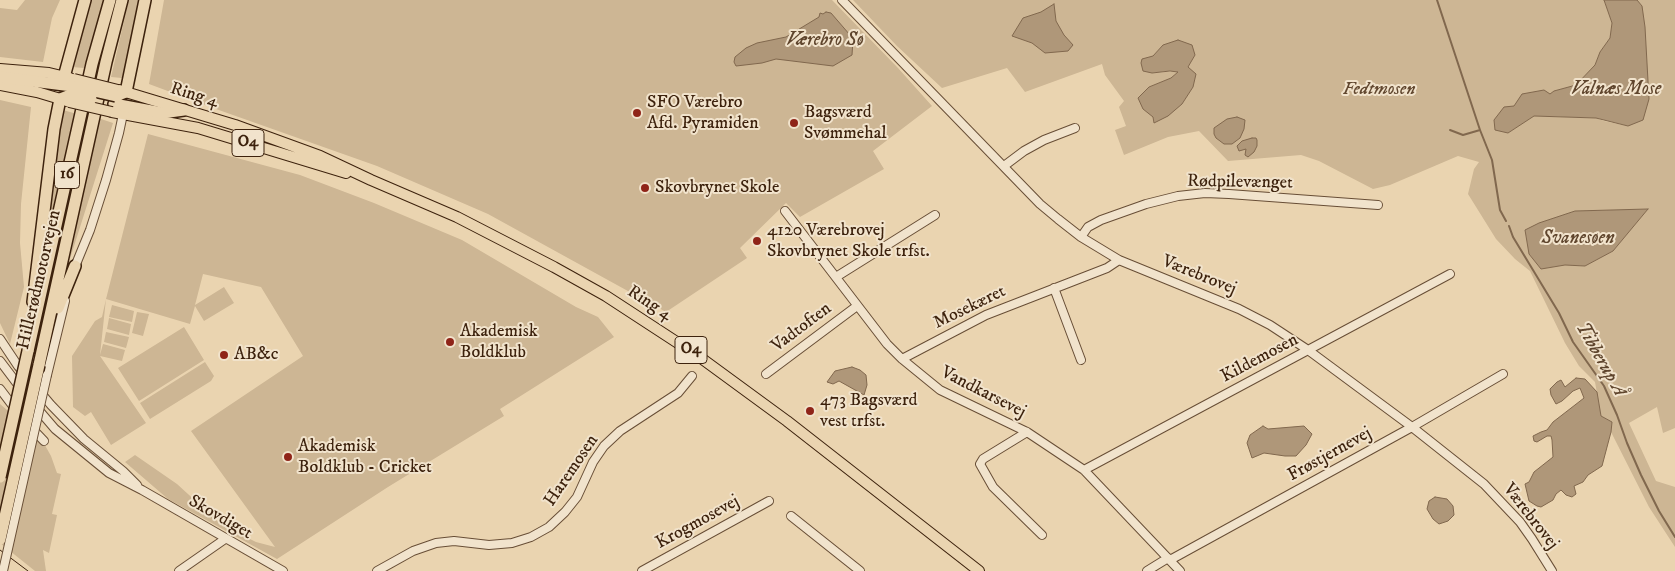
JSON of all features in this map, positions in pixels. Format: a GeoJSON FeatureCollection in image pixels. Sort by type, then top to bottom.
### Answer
{"type":"FeatureCollection","features":[{"type":"Feature","properties":{"kind":"highway"},"geometry":{"type":"LineString","coordinates":[[28,351],[49,165],[85,0]]}},
{"type":"Feature","properties":{"kind":"highway","name":"Hillerødmotorvejen"},"geometry":{"type":"LineString","coordinates":[[0,477],[92,64],[110,0]]}},
{"type":"Feature","properties":{"kind":"highway","name":"Hillerødmotorvejen"},"geometry":{"type":"LineString","coordinates":[[0,539],[106,62],[122,0]]}},
{"type":"Feature","properties":{"kind":"highway"},"geometry":{"type":"LineString","coordinates":[[119,102],[145,0]]}},
{"type":"Feature","properties":{"kind":"highway"},"geometry":{"type":"LineString","coordinates":[[0,77],[67,89],[162,113],[184,110]]}},
{"type":"Feature","properties":{"kind":"highway"},"geometry":{"type":"LineString","coordinates":[[45,340],[75,266]]}},
{"type":"Feature","properties":{"kind":"main road","name":"Ring 4"},"geometry":{"type":"LineString","coordinates":[[0,68],[37,72],[67,89],[119,102],[316,165],[371,180]]}},
{"type":"Feature","properties":{"kind":"main road","name":"Ring 4"},"geometry":{"type":"LineString","coordinates":[[0,85],[37,92],[67,89]]}},
{"type":"Feature","properties":{"kind":"main road","name":"Ring 4"},"geometry":{"type":"LineString","coordinates":[[184,110],[235,125],[320,156],[504,240],[606,296],[742,387],[979,571]]}},
{"type":"Feature","properties":{"kind":"street","name":"Værebrovej"},"geometry":{"type":"LineString","coordinates":[[842,0],[1040,204],[1081,237],[1119,260],[1240,309],[1270,325],[1308,350],[1473,474],[1500,500],[1528,533],[1552,571]]}},
{"type":"Feature","properties":{"kind":"street"},"geometry":{"type":"LineString","coordinates":[[4,571],[47,375],[75,266],[90,230],[104,188],[119,133],[119,102]]}},
{"type":"Feature","properties":{"kind":"street"},"geometry":{"type":"LineString","coordinates":[[1004,166],[1024,151],[1044,140],[1075,128]]}},
{"type":"Feature","properties":{"kind":"street","name":"Rødpilevænget"},"geometry":{"type":"LineString","coordinates":[[1081,237],[1088,227],[1101,220],[1146,204],[1178,196],[1205,193],[1378,205]]}},
{"type":"Feature","properties":{"kind":"street","name":"Vandkarsevej"},"geometry":{"type":"LineString","coordinates":[[785,211],[857,306],[902,360],[940,390],[1027,432],[1084,470],[1180,571]]}},
{"type":"Feature","properties":{"kind":"street"},"geometry":{"type":"LineString","coordinates":[[836,277],[936,215]]}},
{"type":"Feature","properties":{"kind":"street","name":"Mosekæret"},"geometry":{"type":"LineString","coordinates":[[902,360],[986,314],[1107,268],[1119,260]]}},
{"type":"Feature","properties":{"kind":"street","name":"Kildemosen"},"geometry":{"type":"LineString","coordinates":[[1084,470],[1450,274]]}},
{"type":"Feature","properties":{"kind":"street"},"geometry":{"type":"LineString","coordinates":[[1054,288],[1080,360]]}},
{"type":"Feature","properties":{"kind":"street","name":"Vadtoften"},"geometry":{"type":"LineString","coordinates":[[766,374],[857,306]]}},
{"type":"Feature","properties":{"kind":"street","name":"Skovdiget"},"geometry":{"type":"LineString","coordinates":[[0,339],[33,385],[70,425],[124,471],[142,490]]}},
{"type":"Feature","properties":{"kind":"street","name":"Skovdiget"},"geometry":{"type":"LineString","coordinates":[[0,361],[55,429],[109,473],[282,571]]}},
{"type":"Feature","properties":{"kind":"street","name":"Frøstjernevej"},"geometry":{"type":"LineString","coordinates":[[1169,559],[1412,427],[1503,374]]}},
{"type":"Feature","properties":{"kind":"street","name":"Haremosen"},"geometry":{"type":"LineString","coordinates":[[377,571],[413,551],[436,543],[454,542],[489,545],[512,543],[531,537],[549,527],[577,497],[593,462],[604,446],[620,431],[678,393],[692,376]]}},
{"type":"Feature","properties":{"kind":"street"},"geometry":{"type":"LineString","coordinates":[[0,389],[22,418],[44,441]]}},
{"type":"Feature","properties":{"kind":"street"},"geometry":{"type":"LineString","coordinates":[[1027,432],[983,459],[980,464],[992,487],[1042,535]]}},
{"type":"Feature","properties":{"kind":"street","name":"Krogmosevej"},"geometry":{"type":"LineString","coordinates":[[642,571],[769,500]]}},
{"type":"Feature","properties":{"kind":"street"},"geometry":{"type":"LineString","coordinates":[[791,516],[860,571]]}},
{"type":"Feature","properties":{"kind":"street"},"geometry":{"type":"LineString","coordinates":[[179,571],[225,539]]}},
{"type":"Feature","properties":{"kind":"street"},"geometry":{"type":"LineString","coordinates":[[1147,571],[1169,559]]}},
{"type":"Feature","properties":{"kind":"green space"},"geometry":{"type":"Polygon","coordinates":[[[25,0],[60,0],[52,18],[43,62],[0,57],[0,8],[17,10],[25,0]]]}},
{"type":"Feature","properties":{"kind":"green space"},"geometry":{"type":"Polygon","coordinates":[[[91,0],[104,0],[84,68],[72,67],[91,0]]]}},
{"type":"Feature","properties":{"kind":"green space"},"geometry":{"type":"Polygon","coordinates":[[[129,0],[140,0],[122,78],[111,77],[129,0]]]}},
{"type":"Feature","properties":{"kind":"green space"},"geometry":{"type":"Polygon","coordinates":[[[164,0],[832,0],[932,106],[873,151],[884,169],[800,217],[786,203],[740,248],[747,258],[666,312],[488,214],[377,166],[149,84],[164,0]]]}},
{"type":"Feature","properties":{"kind":"green space","name":"Fedtmosen"},"geometry":{"type":"Polygon","coordinates":[[[853,0],[1604,0],[1612,23],[1610,38],[1600,52],[1595,65],[1576,85],[1554,91],[1508,133],[1534,116],[1596,118],[1628,126],[1642,6],[1637,0],[1675,0],[1675,428],[1663,433],[1657,407],[1629,423],[1656,481],[1675,487],[1675,547],[1649,507],[1611,432],[1612,422],[1601,416],[1595,382],[1579,366],[1565,343],[1530,271],[1515,259],[1496,239],[1468,194],[1474,169],[1479,162],[1458,156],[1390,185],[1373,189],[1319,161],[1301,155],[1228,161],[1199,131],[1168,137],[1124,155],[1115,130],[1126,126],[1119,107],[1124,101],[1105,75],[1102,64],[1025,92],[1007,68],[942,88],[897,46],[853,0]],[[1163,45],[1153,56],[1152,73],[1179,71],[1171,78],[1149,87],[1154,123],[1182,104],[1193,87],[1188,67],[1195,55],[1163,45]],[[1648,209],[1575,211],[1525,230],[1529,254],[1541,269],[1565,265],[1585,266],[1613,251],[1648,209]]]}},
{"type":"Feature","properties":{"kind":"green space"},"geometry":{"type":"Polygon","coordinates":[[[0,100],[31,107],[21,204],[20,243],[24,287],[10,344],[0,323],[0,100]]]}},
{"type":"Feature","properties":{"kind":"green space"},"geometry":{"type":"Polygon","coordinates":[[[63,110],[77,114],[39,275],[63,110]]]}},
{"type":"Feature","properties":{"kind":"green space"},"geometry":{"type":"Polygon","coordinates":[[[98,118],[113,123],[69,262],[98,118]]]}},
{"type":"Feature","properties":{"kind":"green space","name":"Akademisk Boldklub"},"geometry":{"type":"Polygon","coordinates":[[[148,134],[300,175],[374,203],[462,240],[576,307],[598,317],[614,337],[500,409],[504,416],[388,487],[277,559],[168,499],[125,462],[135,455],[177,484],[222,525],[256,542],[275,547],[191,431],[303,356],[261,287],[203,274],[195,305],[224,287],[234,303],[204,321],[195,306],[190,324],[106,299],[148,134]]]}},
{"type":"Feature","properties":{"kind":"green space"},"geometry":{"type":"Polygon","coordinates":[[[106,299],[100,355],[103,344],[125,350],[122,361],[100,356],[146,423],[111,445],[91,412],[85,416],[73,407],[72,356],[95,321],[102,317],[106,299]]]}},
{"type":"Feature","properties":{"kind":"green space"},"geometry":{"type":"Polygon","coordinates":[[[112,305],[134,311],[132,322],[109,317],[112,305]]]}},
{"type":"Feature","properties":{"kind":"green space"},"geometry":{"type":"Polygon","coordinates":[[[137,312],[149,314],[143,336],[132,333],[137,312]]]}},
{"type":"Feature","properties":{"kind":"green space"},"geometry":{"type":"Polygon","coordinates":[[[109,318],[131,324],[129,335],[107,329],[109,318]]]}},
{"type":"Feature","properties":{"kind":"green space"},"geometry":{"type":"Polygon","coordinates":[[[184,327],[204,360],[139,401],[118,368],[184,327]]]}},
{"type":"Feature","properties":{"kind":"green space"},"geometry":{"type":"Polygon","coordinates":[[[106,332],[129,337],[126,348],[104,342],[106,332]]]}},
{"type":"Feature","properties":{"kind":"green space"},"geometry":{"type":"Polygon","coordinates":[[[205,362],[214,376],[211,381],[150,419],[140,403],[205,362]]]}},
{"type":"Feature","properties":{"kind":"green space"},"geometry":{"type":"Polygon","coordinates":[[[0,404],[42,440],[51,456],[57,473],[61,474],[52,514],[57,515],[49,553],[43,550],[46,571],[35,571],[0,543],[0,404]]]}},
{"type":"Feature","properties":{"kind":"water","name":"Valnæs Mose"},"geometry":{"type":"Polygon","coordinates":[[[1604,0],[1637,0],[1642,6],[1649,99],[1643,120],[1628,126],[1596,118],[1534,116],[1508,133],[1495,130],[1494,120],[1504,107],[1514,106],[1522,94],[1544,90],[1550,94],[1554,91],[1576,85],[1595,65],[1600,52],[1610,38],[1612,23],[1604,0]]]}},
{"type":"Feature","properties":{"kind":"water"},"geometry":{"type":"Polygon","coordinates":[[[1054,4],[1056,21],[1064,35],[1073,45],[1068,51],[1045,53],[1032,43],[1012,36],[1023,18],[1041,12],[1054,4]]]}},
{"type":"Feature","properties":{"kind":"water","name":"Værebro Sø"},"geometry":{"type":"Polygon","coordinates":[[[820,13],[831,13],[850,35],[853,40],[852,55],[833,66],[776,59],[762,63],[736,66],[734,62],[735,57],[746,48],[757,43],[786,37],[819,17],[820,13]]]}},
{"type":"Feature","properties":{"kind":"water"},"geometry":{"type":"Polygon","coordinates":[[[1178,40],[1192,45],[1195,55],[1188,67],[1196,74],[1193,87],[1182,104],[1168,116],[1154,123],[1153,117],[1143,109],[1138,98],[1149,87],[1171,78],[1178,72],[1152,73],[1143,71],[1142,59],[1153,56],[1163,45],[1178,40]]]}},
{"type":"Feature","properties":{"kind":"water"},"geometry":{"type":"Polygon","coordinates":[[[1237,117],[1245,120],[1240,138],[1232,144],[1224,144],[1216,138],[1214,128],[1227,119],[1237,117]]]}},
{"type":"Feature","properties":{"kind":"water"},"geometry":{"type":"Polygon","coordinates":[[[1256,138],[1257,146],[1248,157],[1245,155],[1246,149],[1239,151],[1237,146],[1242,141],[1256,138]]]}},
{"type":"Feature","properties":{"kind":"water","name":"Svanesøen"},"geometry":{"type":"Polygon","coordinates":[[[1648,209],[1613,251],[1585,266],[1565,265],[1541,269],[1529,254],[1525,230],[1539,223],[1575,211],[1648,209]]]}},
{"type":"Feature","properties":{"kind":"water"},"geometry":{"type":"Polygon","coordinates":[[[852,367],[866,375],[867,385],[864,395],[839,381],[833,384],[827,382],[835,371],[852,367]]]}},
{"type":"Feature","properties":{"kind":"water"},"geometry":{"type":"Polygon","coordinates":[[[1576,378],[1585,379],[1597,392],[1601,416],[1612,422],[1602,466],[1588,475],[1583,482],[1574,486],[1576,494],[1572,497],[1566,495],[1561,490],[1553,500],[1541,507],[1537,506],[1529,501],[1525,484],[1529,482],[1534,472],[1553,457],[1551,436],[1547,436],[1537,442],[1534,441],[1533,436],[1547,430],[1553,422],[1584,398],[1580,388],[1556,404],[1551,395],[1550,389],[1557,382],[1561,380],[1565,387],[1576,378]]]}},
{"type":"Feature","properties":{"kind":"water"},"geometry":{"type":"Polygon","coordinates":[[[1263,426],[1268,429],[1304,426],[1312,434],[1306,445],[1296,456],[1264,453],[1252,458],[1247,443],[1250,435],[1263,426]]]}},
{"type":"Feature","properties":{"kind":"water"},"geometry":{"type":"Polygon","coordinates":[[[1435,497],[1447,499],[1453,506],[1454,515],[1448,521],[1439,524],[1433,519],[1427,509],[1429,501],[1435,497]]]}},
{"type":"Feature","properties":{"kind":"waterway","name":"Tibberup Å"},"geometry":{"type":"LineString","coordinates":[[1437,0],[1480,130],[1492,160],[1500,210],[1506,221]]}},
{"type":"Feature","properties":{"kind":"waterway"},"geometry":{"type":"LineString","coordinates":[[1450,130],[1463,135],[1480,130]]}},
{"type":"Feature","properties":{"kind":"waterway","name":"Tibberup Å"},"geometry":{"type":"LineString","coordinates":[[1509,226],[1513,237],[1559,313],[1573,342],[1604,386],[1641,475],[1659,511],[1675,537]]}},
{"type":"Feature","properties":{"kind":"tram line"},"geometry":{"type":"LineString","coordinates":[[0,550],[28,571]]}},
{"type":"Feature","properties":{"kind":"place","name":"SFO Værebro Afd. Pyramiden"},"geometry":{"type":"Point","coordinates":[637,113]}},
{"type":"Feature","properties":{"kind":"place","name":"Bagsværd Svømmehal"},"geometry":{"type":"Point","coordinates":[794,123]}},
{"type":"Feature","properties":{"kind":"place","name":"Skovbrynet Skole"},"geometry":{"type":"Point","coordinates":[645,188]}},
{"type":"Feature","properties":{"kind":"place","name":"4120 Værebrovej Skovbrynet Skole trfst."},"geometry":{"type":"Point","coordinates":[757,241]}},
{"type":"Feature","properties":{"kind":"place","name":"Akademisk Boldklub"},"geometry":{"type":"Point","coordinates":[450,342]}},
{"type":"Feature","properties":{"kind":"place","name":"AB&c"},"geometry":{"type":"Point","coordinates":[224,355]}},
{"type":"Feature","properties":{"kind":"place","name":"473 Bagsværd vest trfst."},"geometry":{"type":"Point","coordinates":[810,411]}},
{"type":"Feature","properties":{"kind":"place","name":"Akademisk Boldklub - Cricket"},"geometry":{"type":"Point","coordinates":[288,457]}}]}
